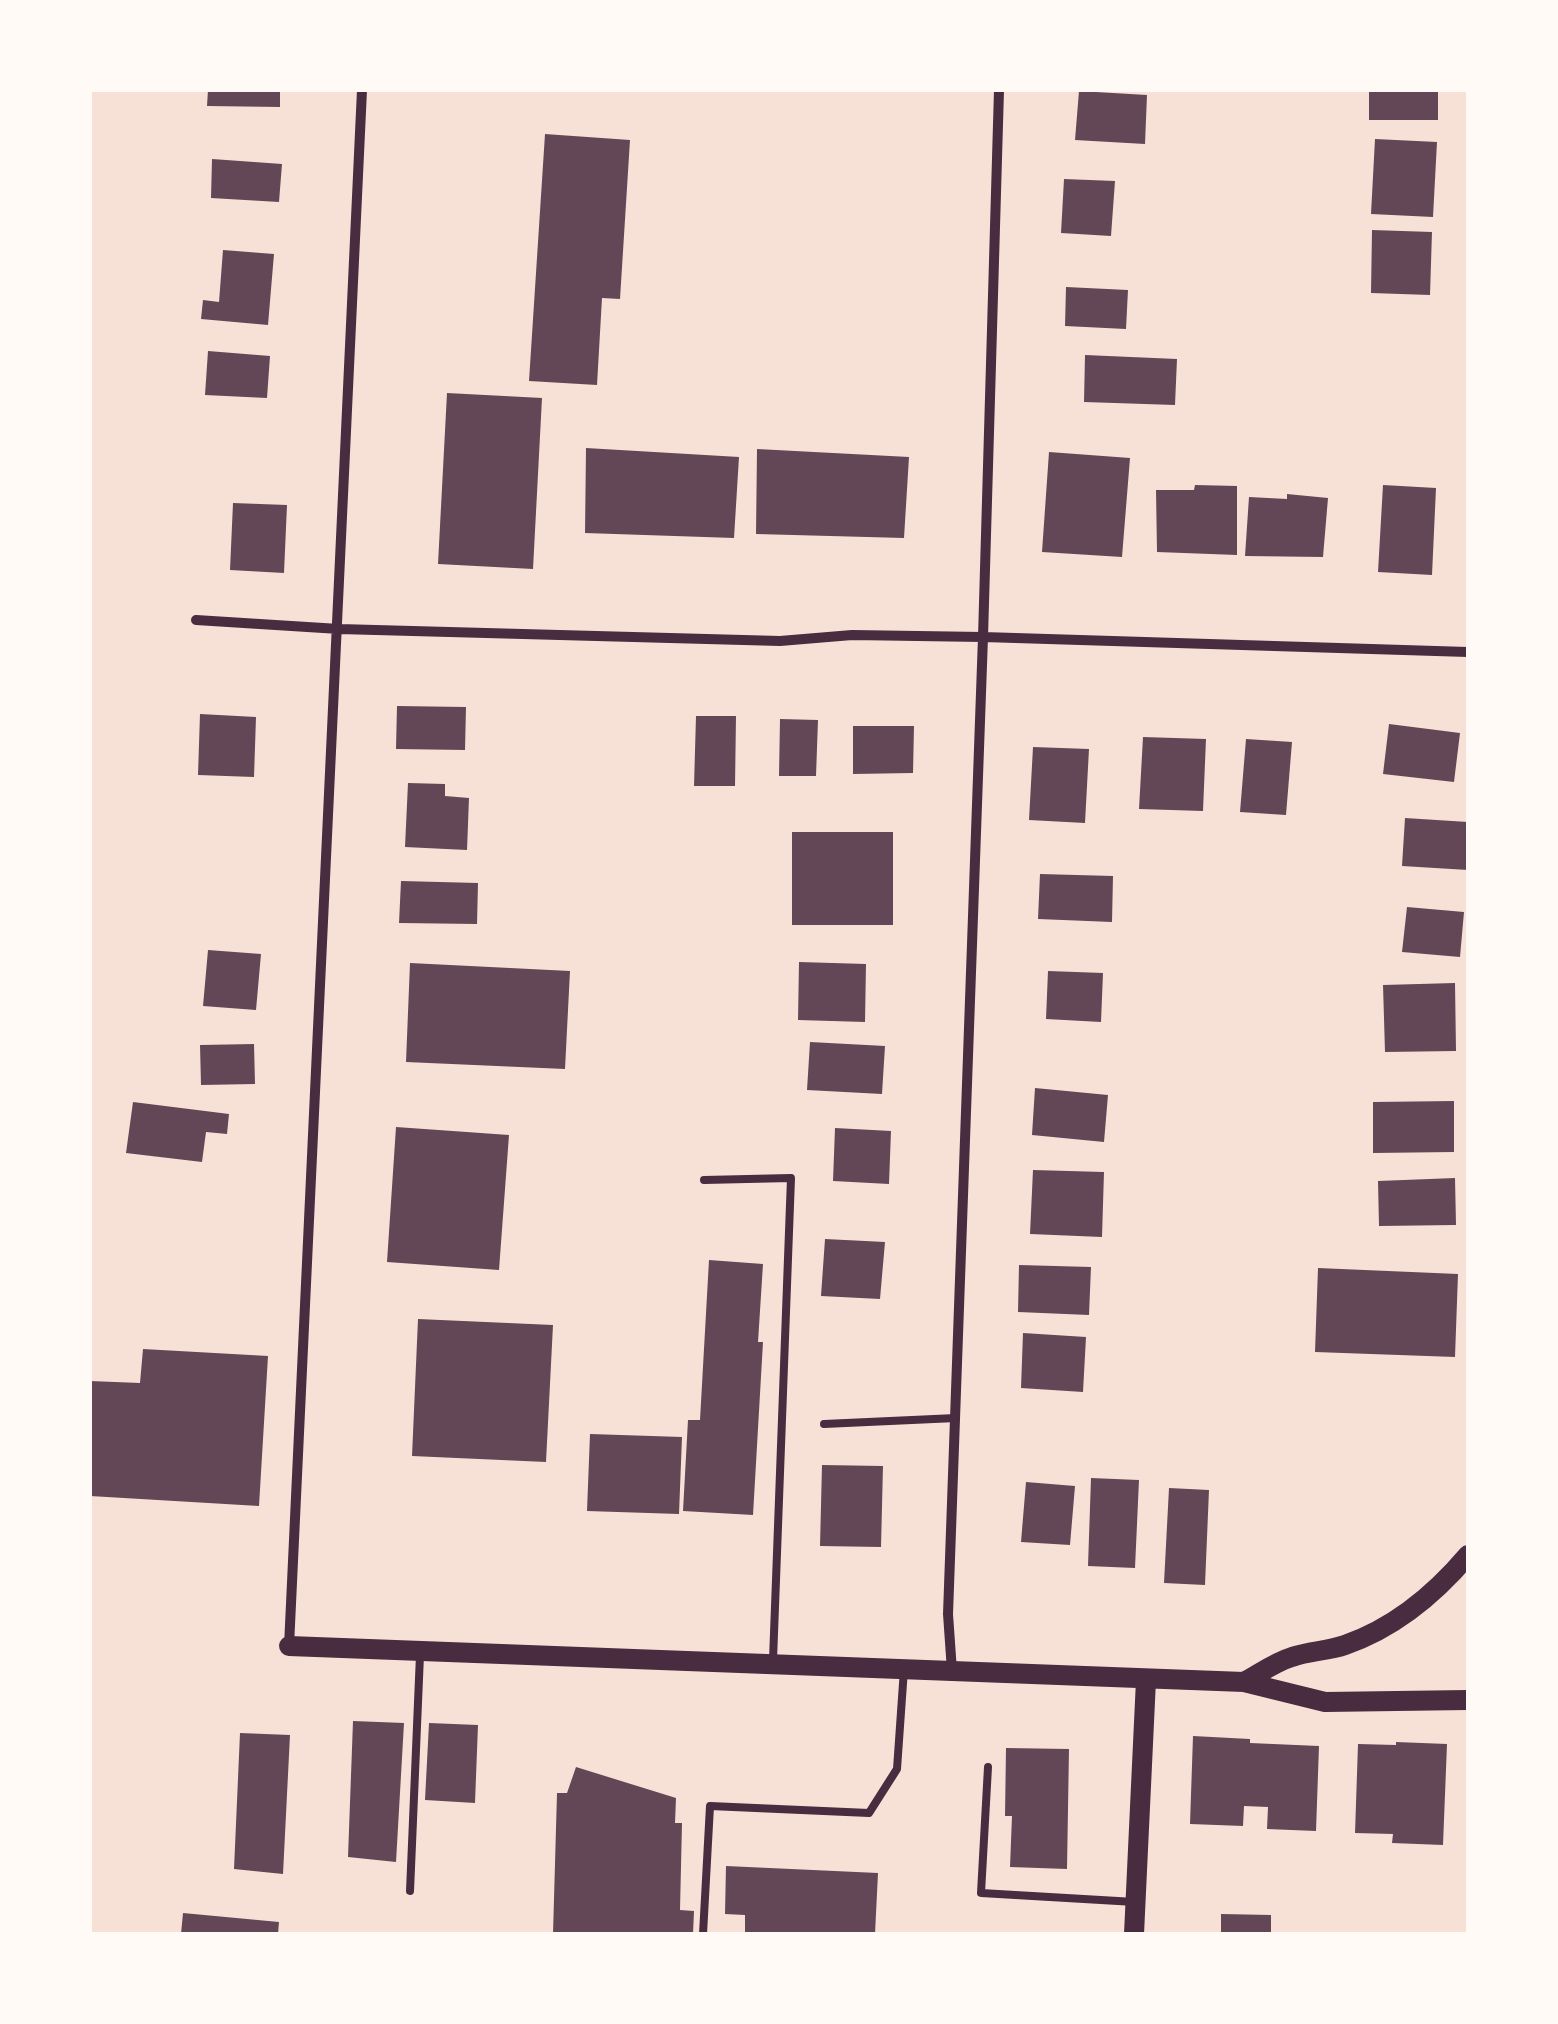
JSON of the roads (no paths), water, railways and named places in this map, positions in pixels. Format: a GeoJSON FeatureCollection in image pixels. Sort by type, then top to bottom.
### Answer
{"type":"FeatureCollection","features":[{"type":"Feature","properties":{"kind":"main road"},"geometry":{"type":"LineString","coordinates":[[1244,1682],[1291,1657],[1344,1646],[1382,1629],[1449,1577],[1468,1554]]}},
{"type":"Feature","properties":{"kind":"main road"},"geometry":{"type":"LineString","coordinates":[[289,1646],[1244,1682],[1324,1702],[1468,1700]]}},
{"type":"Feature","properties":{"kind":"main road"},"geometry":{"type":"LineString","coordinates":[[1134,1934],[1146,1680]]}},
{"type":"Feature","properties":{"kind":"street"},"geometry":{"type":"LineString","coordinates":[[289,1646],[362,90]]}},
{"type":"Feature","properties":{"kind":"street"},"geometry":{"type":"LineString","coordinates":[[952,1671],[948,1614],[999,90]]}},
{"type":"Feature","properties":{"kind":"street"},"geometry":{"type":"LineString","coordinates":[[196,620],[338,629],[780,641],[852,635],[983,636],[1468,652]]}},
{"type":"Feature","properties":{"kind":"lane"},"geometry":{"type":"LineString","coordinates":[[704,1180],[791,1178],[773,1664]]}},
{"type":"Feature","properties":{"kind":"lane"},"geometry":{"type":"LineString","coordinates":[[824,1424],[956,1418]]}},
{"type":"Feature","properties":{"kind":"lane"},"geometry":{"type":"LineString","coordinates":[[410,1891],[420,1650]]}},
{"type":"Feature","properties":{"kind":"lane"},"geometry":{"type":"LineString","coordinates":[[703,1934],[710,1806],[869,1813],[897,1769],[904,1669]]}},
{"type":"Feature","properties":{"kind":"lane"},"geometry":{"type":"LineString","coordinates":[[988,1767],[982,1893],[1135,1902]]}}]}
